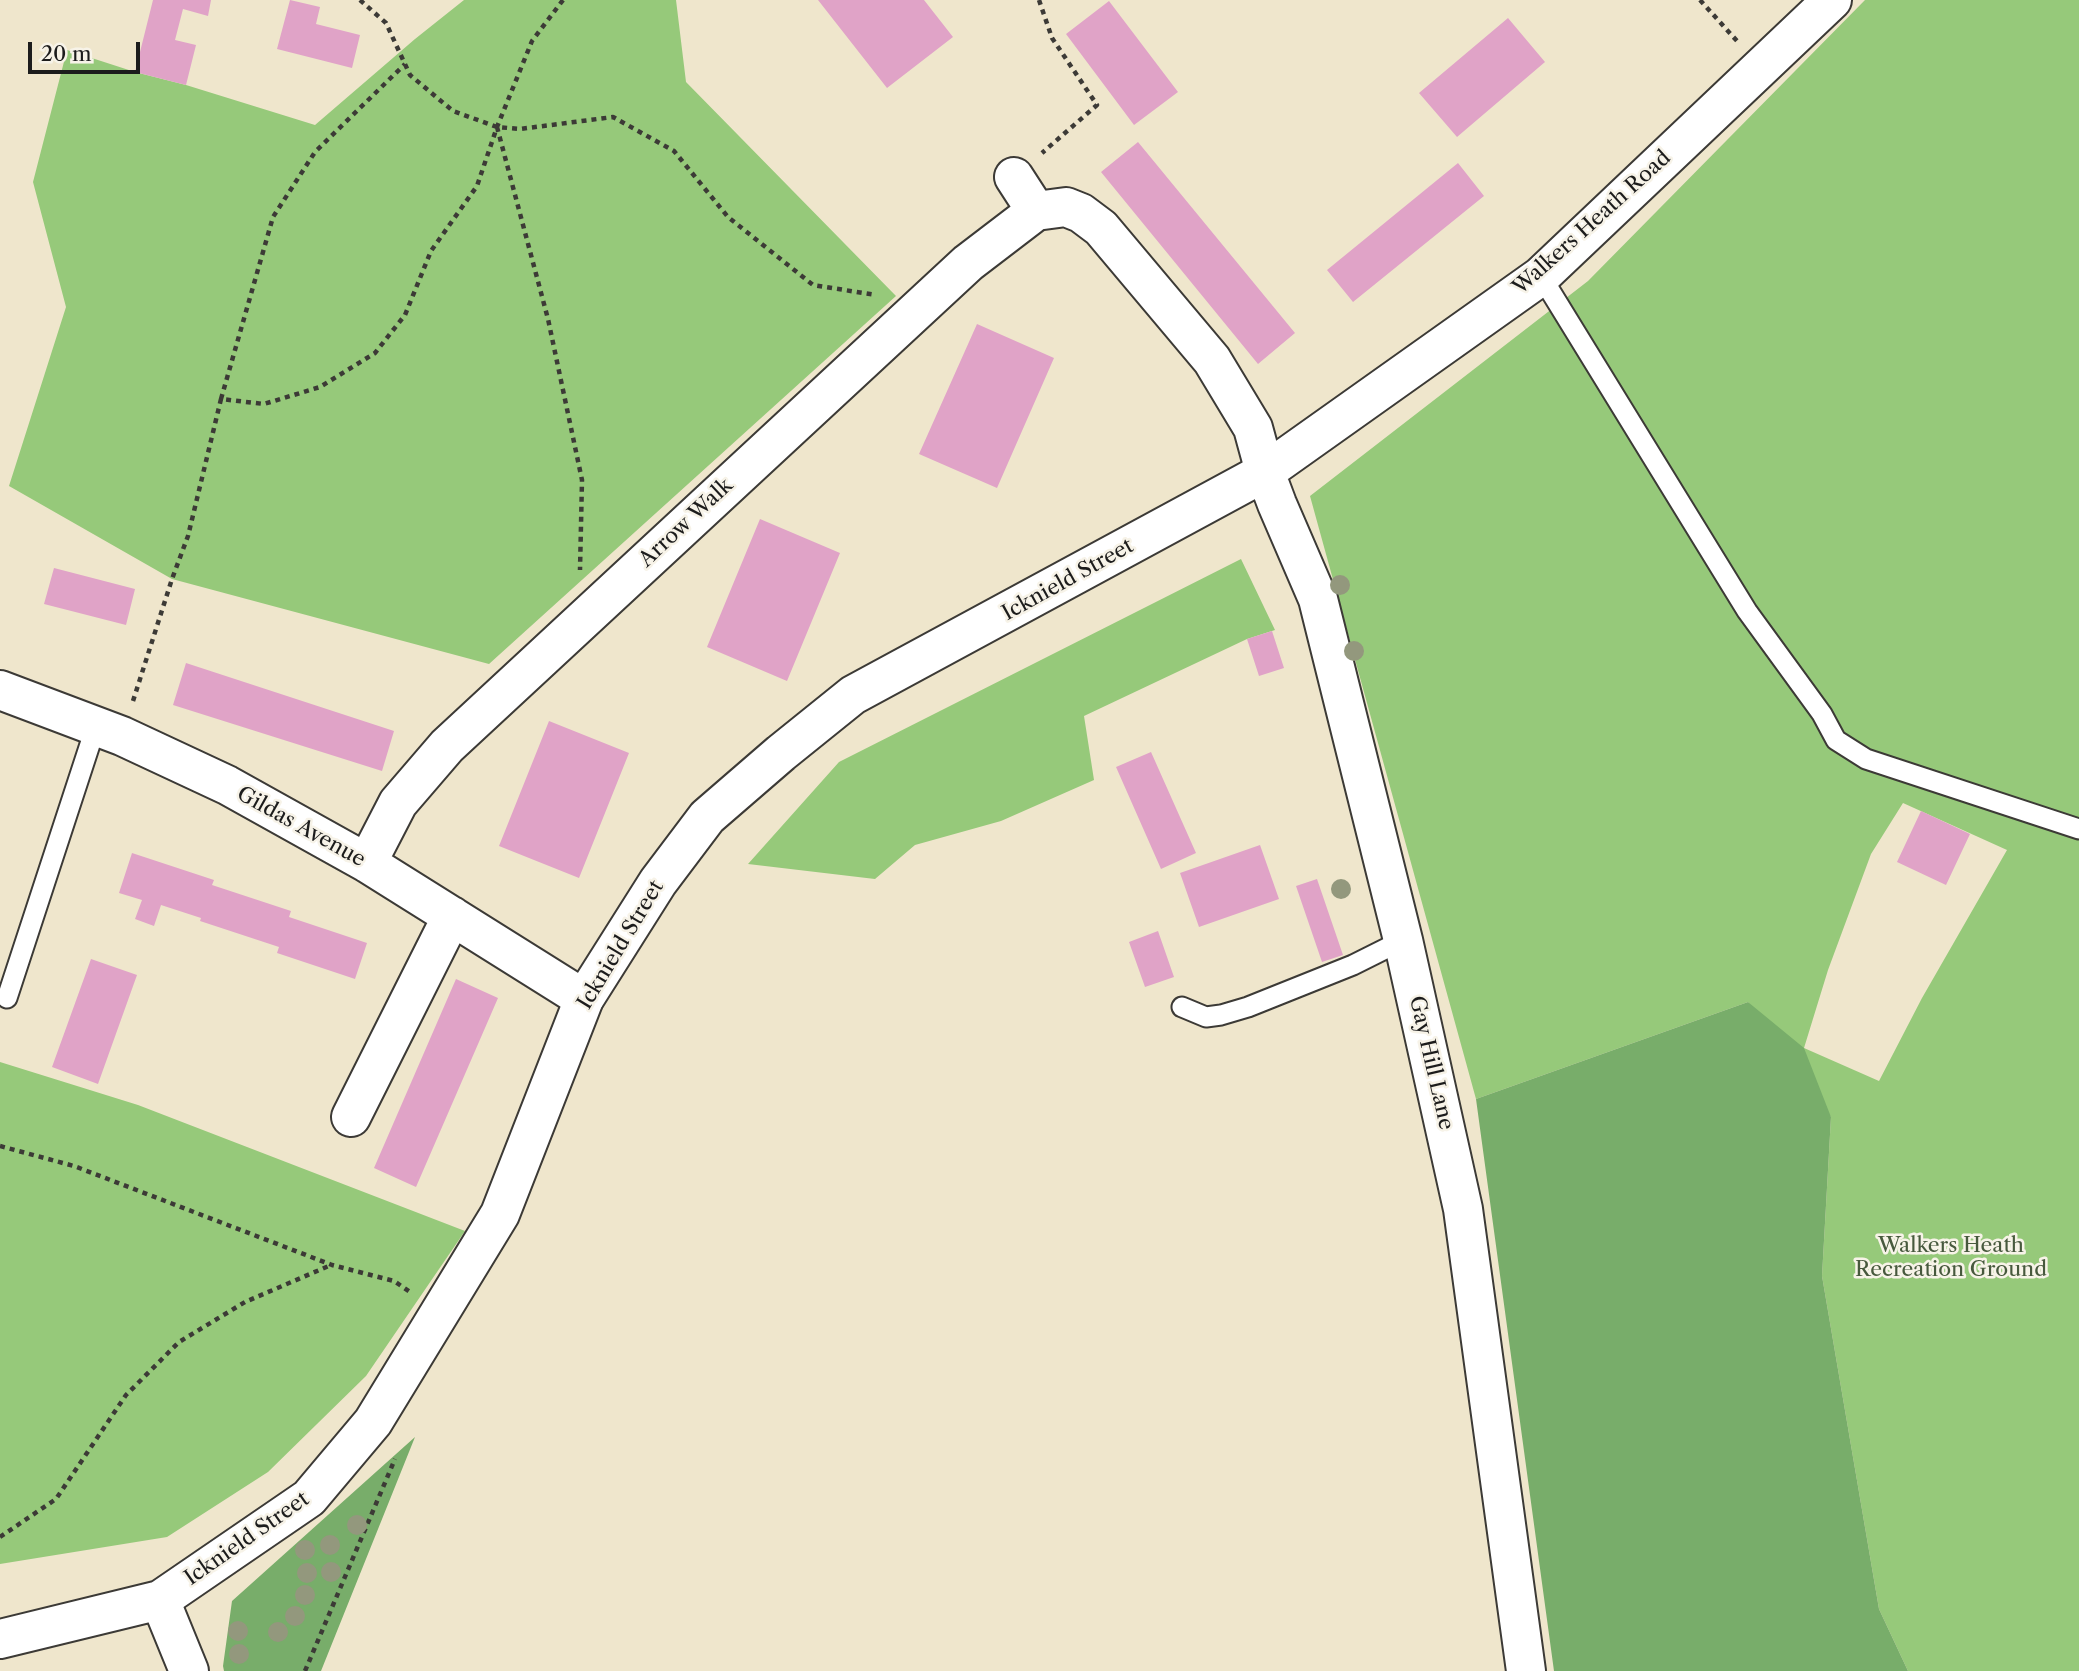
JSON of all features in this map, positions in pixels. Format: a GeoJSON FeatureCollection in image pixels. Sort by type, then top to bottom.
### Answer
{"type":"FeatureCollection","features":[{"type":"Feature","properties":{"kind":"street","name":"Walkers Heath Road"},"geometry":{"type":"LineString","coordinates":[[1265,472],[1541,276],[1832,0]]}},
{"type":"Feature","properties":{"kind":"street"},"geometry":{"type":"LineString","coordinates":[[1014,177],[1036,211],[1066,207],[1081,213],[1101,228],[1212,360],[1253,428],[1265,472]]}},
{"type":"Feature","properties":{"kind":"street","name":"Arrow Walk"},"geometry":{"type":"LineString","coordinates":[[367,863],[398,803],[438,756],[968,263],[1036,211]]}},
{"type":"Feature","properties":{"kind":"street","name":"Gay Hill Lane"},"geometry":{"type":"LineString","coordinates":[[1265,472],[1318,599],[1403,940],[1463,1209],[1526,1671]]}},
{"type":"Feature","properties":{"kind":"street","name":"Icknield Street"},"geometry":{"type":"LineString","coordinates":[[160,1600],[309,1498],[373,1422],[500,1214],[584,999],[658,882],[707,817],[853,695],[1265,472]]}},
{"type":"Feature","properties":{"kind":"street","name":"Gildas Avenue"},"geometry":{"type":"LineString","coordinates":[[0,690],[109,731],[227,785],[367,863],[584,999]]}},
{"type":"Feature","properties":{"kind":"street"},"geometry":{"type":"LineString","coordinates":[[351,1117],[452,916]]}},
{"type":"Feature","properties":{"kind":"street"},"geometry":{"type":"LineString","coordinates":[[0,1639],[160,1600],[189,1671]]}},
{"type":"Feature","properties":{"kind":"lane"},"geometry":{"type":"LineString","coordinates":[[1541,276],[1747,611],[1822,714],[1836,740],[1866,759],[2079,829]]}},
{"type":"Feature","properties":{"kind":"lane"},"geometry":{"type":"LineString","coordinates":[[7,998],[109,731]]}},
{"type":"Feature","properties":{"kind":"lane"},"geometry":{"type":"LineString","coordinates":[[1182,1006],[1206,1017],[1248,1007],[1353,965],[1403,940]]}},
{"type":"Feature","properties":{"kind":"path"},"geometry":{"type":"LineString","coordinates":[[360,0],[386,23],[410,75],[453,111],[497,127],[520,129],[613,117],[674,151],[728,217],[813,285],[875,296],[885,287]]}},
{"type":"Feature","properties":{"kind":"path"},"geometry":{"type":"LineString","coordinates":[[221,399],[264,404],[320,387],[375,353],[405,315],[431,251],[477,186],[497,127],[532,41],[563,0]]}},
{"type":"Feature","properties":{"kind":"path"},"geometry":{"type":"LineString","coordinates":[[1014,177],[1097,105],[1052,38],[1039,0]]}},
{"type":"Feature","properties":{"kind":"path"},"geometry":{"type":"LineString","coordinates":[[1700,0],[1761,68]]}},
{"type":"Feature","properties":{"kind":"path"},"geometry":{"type":"LineString","coordinates":[[109,731],[188,536],[221,399],[273,217],[315,152],[405,64]]}},
{"type":"Feature","properties":{"kind":"path"},"geometry":{"type":"LineString","coordinates":[[497,127],[548,319],[582,480],[579,624]]}},
{"type":"Feature","properties":{"kind":"path"},"geometry":{"type":"LineString","coordinates":[[0,1146],[74,1166],[332,1265],[394,1281],[441,1313]]}},
{"type":"Feature","properties":{"kind":"path"},"geometry":{"type":"LineString","coordinates":[[0,1537],[56,1499],[126,1395],[179,1342],[245,1302],[332,1265]]}},
{"type":"Feature","properties":{"kind":"green space"},"geometry":{"type":"Polygon","coordinates":[[[464,0],[676,0],[686,82],[896,296],[489,664],[172,579],[9,486],[66,307],[33,182],[67,50],[315,125],[464,0]]]}},
{"type":"Feature","properties":{"kind":"green space","name":"Walkers Heath Recreation Ground"},"geometry":{"type":"Polygon","coordinates":[[[1865,0],[2079,0],[2079,1671],[1908,1671],[1879,1609],[1822,1276],[1831,1117],[1748,1002],[1476,1099],[1310,496],[1588,281],[1865,0]],[[1903,803],[1871,854],[1828,970],[1804,1048],[1879,1081],[1922,998],[2007,850],[1903,803]]]}},
{"type":"Feature","properties":{"kind":"green space"},"geometry":{"type":"Polygon","coordinates":[[[1241,559],[1275,630],[1247,639],[1084,716],[1094,780],[1001,821],[915,845],[875,879],[748,864],[839,762],[1241,559]]]}},
{"type":"Feature","properties":{"kind":"green space"},"geometry":{"type":"Polygon","coordinates":[[[1748,1002],[1804,1048],[1831,1117],[1822,1276],[1879,1609],[1908,1671],[1554,1671],[1476,1099],[1748,1002]]]}},
{"type":"Feature","properties":{"kind":"green space"},"geometry":{"type":"Polygon","coordinates":[[[0,1062],[138,1105],[465,1231],[366,1376],[268,1472],[167,1537],[0,1564],[0,1062]]]}},
{"type":"Feature","properties":{"kind":"green space"},"geometry":{"type":"Polygon","coordinates":[[[415,1437],[321,1671],[224,1671],[232,1601],[415,1437]]]}},
{"type":"Feature","properties":{"kind":"building"},"geometry":{"type":"Polygon","coordinates":[[[153,0],[211,0],[208,16],[183,9],[175,40],[196,45],[186,85],[135,72],[153,0]]]}},
{"type":"Feature","properties":{"kind":"building"},"geometry":{"type":"Polygon","coordinates":[[[290,0],[320,7],[316,24],[360,35],[352,68],[277,49],[290,0]]]}},
{"type":"Feature","properties":{"kind":"building"},"geometry":{"type":"Polygon","coordinates":[[[818,0],[924,0],[953,37],[887,88],[818,0]]]}},
{"type":"Feature","properties":{"kind":"building"},"geometry":{"type":"Polygon","coordinates":[[[1109,1],[1178,92],[1134,125],[1066,34],[1109,1]]]}},
{"type":"Feature","properties":{"kind":"building"},"geometry":{"type":"Polygon","coordinates":[[[1508,18],[1545,62],[1457,137],[1419,93],[1508,18]]]}},
{"type":"Feature","properties":{"kind":"building"},"geometry":{"type":"Polygon","coordinates":[[[1138,142],[1295,333],[1258,364],[1101,172],[1138,142]]]}},
{"type":"Feature","properties":{"kind":"building"},"geometry":{"type":"Polygon","coordinates":[[[1458,163],[1484,196],[1353,302],[1327,270],[1458,163]]]}},
{"type":"Feature","properties":{"kind":"building"},"geometry":{"type":"Polygon","coordinates":[[[977,324],[1054,358],[997,488],[919,454],[977,324]]]}},
{"type":"Feature","properties":{"kind":"building"},"geometry":{"type":"Polygon","coordinates":[[[760,519],[840,553],[787,681],[707,647],[760,519]]]}},
{"type":"Feature","properties":{"kind":"building"},"geometry":{"type":"Polygon","coordinates":[[[54,568],[135,589],[126,625],[44,604],[54,568]]]}},
{"type":"Feature","properties":{"kind":"building"},"geometry":{"type":"Polygon","coordinates":[[[1272,631],[1284,668],[1259,676],[1247,639],[1272,631]]]}},
{"type":"Feature","properties":{"kind":"building"},"geometry":{"type":"Polygon","coordinates":[[[186,663],[394,731],[382,771],[173,705],[186,663]]]}},
{"type":"Feature","properties":{"kind":"building"},"geometry":{"type":"Polygon","coordinates":[[[549,721],[629,753],[579,878],[499,846],[549,721]]]}},
{"type":"Feature","properties":{"kind":"building"},"geometry":{"type":"Polygon","coordinates":[[[1151,752],[1196,853],[1161,869],[1116,767],[1151,752]]]}},
{"type":"Feature","properties":{"kind":"building"},"geometry":{"type":"Polygon","coordinates":[[[1921,811],[1970,834],[1946,885],[1897,862],[1921,811]]]}},
{"type":"Feature","properties":{"kind":"building"},"geometry":{"type":"Polygon","coordinates":[[[1260,845],[1279,899],[1199,927],[1180,873],[1260,845]]]}},
{"type":"Feature","properties":{"kind":"building"},"geometry":{"type":"Polygon","coordinates":[[[132,853],[214,880],[212,885],[291,911],[289,917],[367,943],[355,979],[277,953],[279,947],[161,905],[154,926],[135,919],[142,900],[119,893],[132,853]]]}},
{"type":"Feature","properties":{"kind":"building"},"geometry":{"type":"Polygon","coordinates":[[[1317,879],[1343,955],[1322,962],[1296,886],[1317,879]]]}},
{"type":"Feature","properties":{"kind":"building"},"geometry":{"type":"Polygon","coordinates":[[[1158,931],[1174,977],[1145,987],[1129,942],[1158,931]]]}},
{"type":"Feature","properties":{"kind":"building"},"geometry":{"type":"Polygon","coordinates":[[[91,959],[137,975],[98,1084],[52,1067],[91,959]]]}},
{"type":"Feature","properties":{"kind":"building"},"geometry":{"type":"Polygon","coordinates":[[[456,979],[498,998],[416,1187],[374,1168],[456,979]]]}}]}
